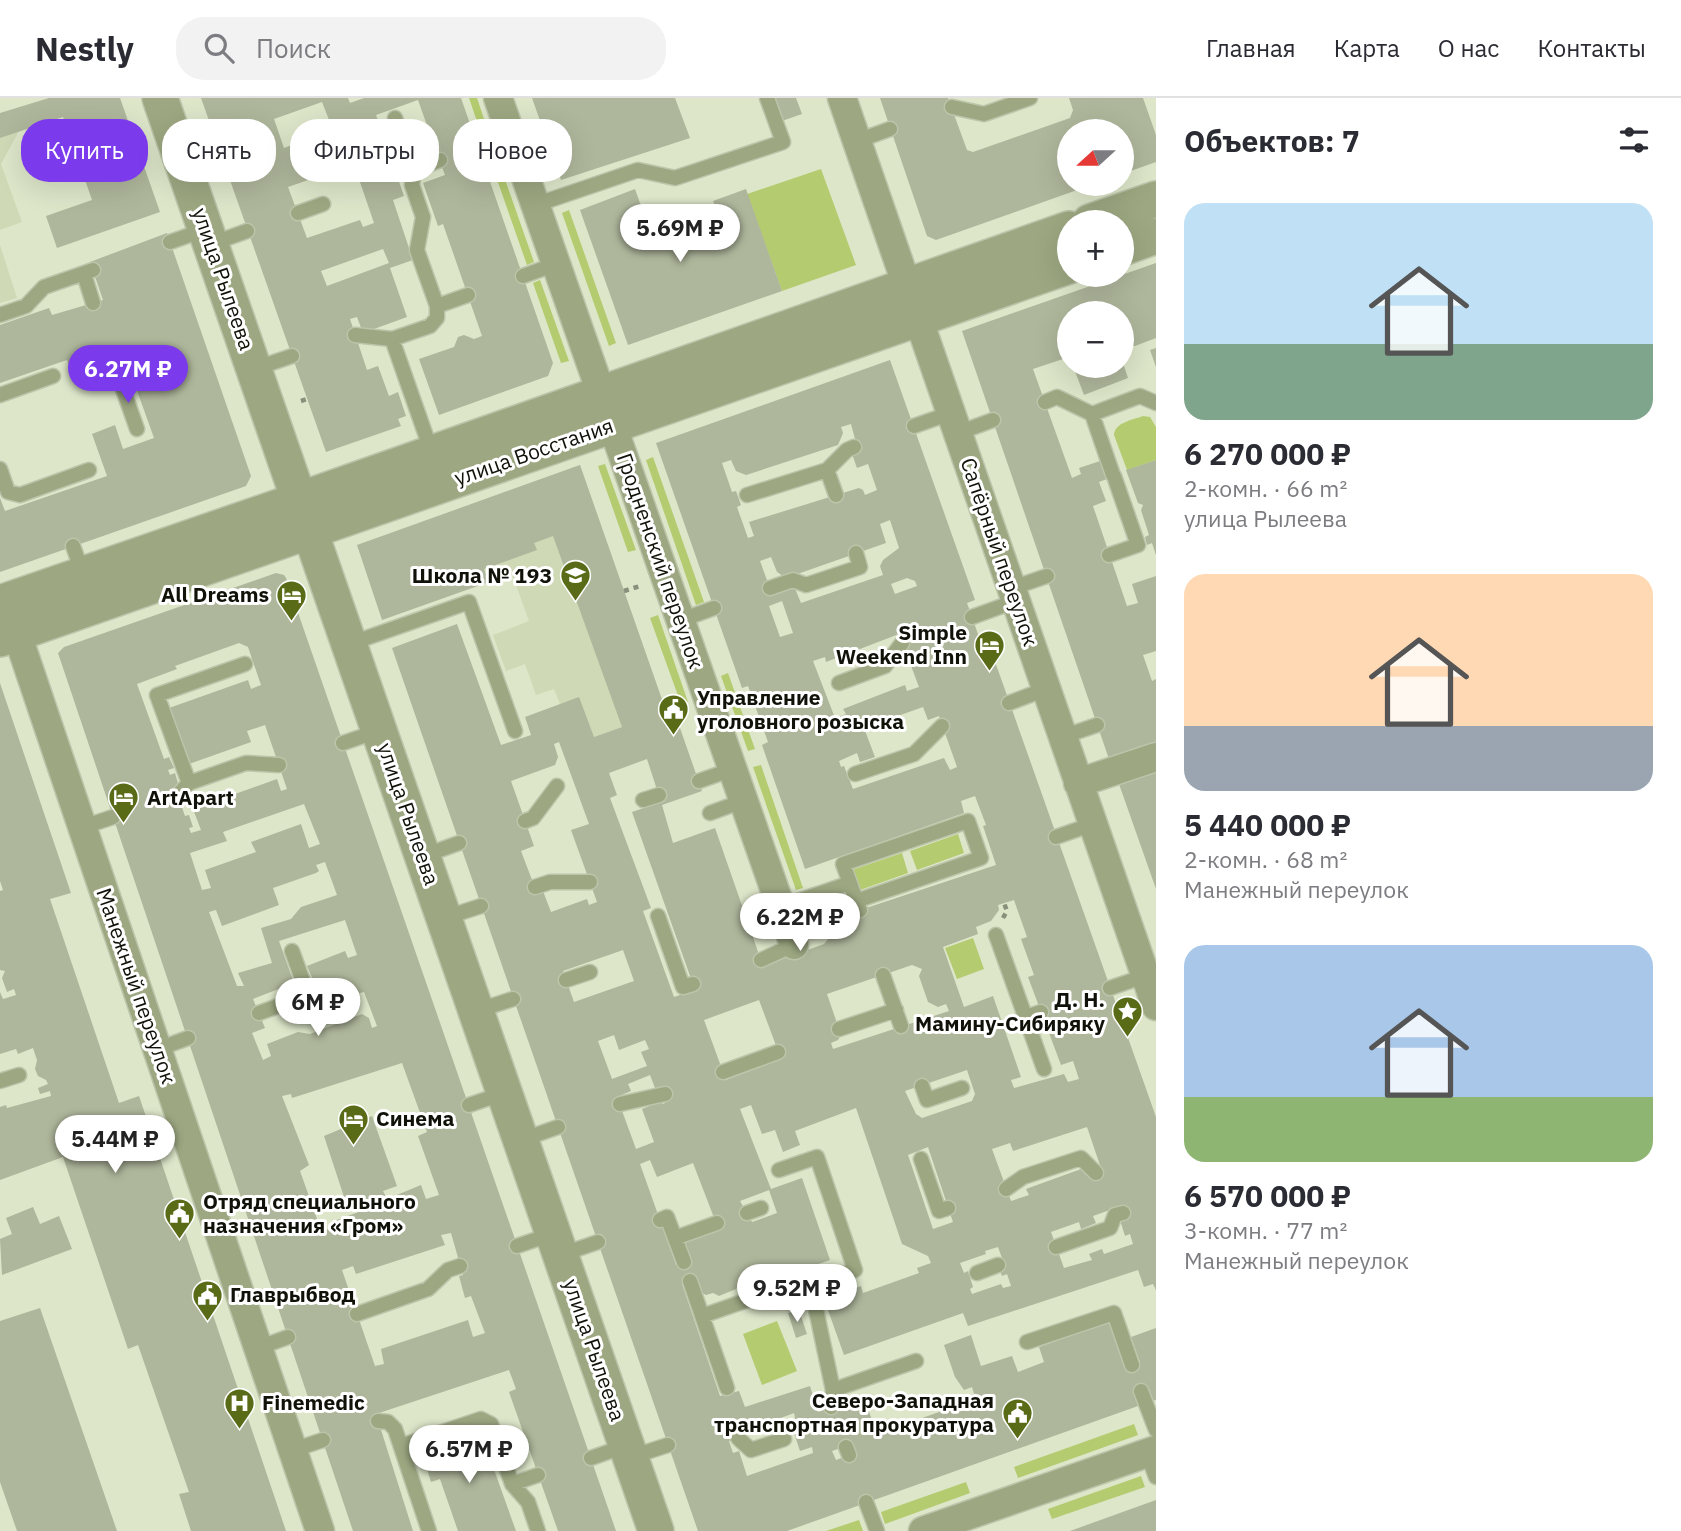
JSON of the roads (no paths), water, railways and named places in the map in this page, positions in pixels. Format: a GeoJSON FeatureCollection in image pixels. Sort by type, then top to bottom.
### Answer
{"type":"FeatureCollection","features":[{"type":"Feature","properties":{"kind":"street","name":"улица Рылеева"},"geometry":{"type":"LineString","coordinates":[[160,98],[656,1531]]}},
{"type":"Feature","properties":{"kind":"street","name":"Гродненский переулок"},"geometry":{"type":"LineString","coordinates":[[498,98],[505,119]]}},
{"type":"Feature","properties":{"kind":"street","name":"Сапёрный переулок"},"geometry":{"type":"LineString","coordinates":[[842,98],[1156,1006]]}},
{"type":"Feature","properties":{"kind":"street","name":"Гродненский переулок"},"geometry":{"type":"LineString","coordinates":[[527,182],[794,945]]}},
{"type":"Feature","properties":{"kind":"street"},"geometry":{"type":"LineString","coordinates":[[1124,210],[1156,199]]}},
{"type":"Feature","properties":{"kind":"street","name":"улица Восстания"},"geometry":{"type":"LineString","coordinates":[[9,636],[304,515],[913,302],[1057,235]]}},
{"type":"Feature","properties":{"kind":"street"},"geometry":{"type":"LineString","coordinates":[[1134,244],[1156,236]]}},
{"type":"Feature","properties":{"kind":"street","name":"улица Восстания"},"geometry":{"type":"LineString","coordinates":[[913,302],[1057,269]]}},
{"type":"Feature","properties":{"kind":"street","name":"улица Восстания"},"geometry":{"type":"LineString","coordinates":[[3,601],[78,560],[304,515]]}},
{"type":"Feature","properties":{"kind":"street","name":"Манежный переулок"},"geometry":{"type":"LineString","coordinates":[[3,601],[9,636],[83,828],[320,1531]]}},
{"type":"Feature","properties":{"kind":"street"},"geometry":{"type":"LineString","coordinates":[[1078,783],[1156,757]]}},
{"type":"Feature","properties":{"kind":"street"},"geometry":{"type":"LineString","coordinates":[[923,1531],[987,1520],[1154,1452]]}},
{"type":"Feature","properties":{"kind":"lane"},"geometry":{"type":"LineString","coordinates":[[535,205],[638,170],[675,178],[783,142],[767,98]]}},
{"type":"Feature","properties":{"kind":"lane"},"geometry":{"type":"LineString","coordinates":[[952,107],[984,114],[1030,98]]}},
{"type":"Feature","properties":{"kind":"lane"},"geometry":{"type":"LineString","coordinates":[[857,141],[890,129]]}},
{"type":"Feature","properties":{"kind":"lane"},"geometry":{"type":"LineString","coordinates":[[355,335],[393,339],[430,326],[437,318],[437,306],[417,250],[424,217],[412,182]]}},
{"type":"Feature","properties":{"kind":"lane"},"geometry":{"type":"LineString","coordinates":[[298,213],[323,204]]}},
{"type":"Feature","properties":{"kind":"lane"},"geometry":{"type":"LineString","coordinates":[[170,242],[247,231]]}},
{"type":"Feature","properties":{"kind":"lane"},"geometry":{"type":"LineString","coordinates":[[523,276],[556,264]]}},
{"type":"Feature","properties":{"kind":"lane"},"geometry":{"type":"LineString","coordinates":[[0,315],[26,306],[44,287],[89,272],[93,303]]}},
{"type":"Feature","properties":{"kind":"lane"},"geometry":{"type":"LineString","coordinates":[[437,306],[468,295]]}},
{"type":"Feature","properties":{"kind":"lane"},"geometry":{"type":"LineString","coordinates":[[393,339],[438,469]]}},
{"type":"Feature","properties":{"kind":"lane"},"geometry":{"type":"LineString","coordinates":[[254,369],[292,356]]}},
{"type":"Feature","properties":{"kind":"lane"},"geometry":{"type":"LineString","coordinates":[[113,361],[136,429]]}},
{"type":"Feature","properties":{"kind":"lane"},"geometry":{"type":"LineString","coordinates":[[0,395],[53,376]]}},
{"type":"Feature","properties":{"kind":"lane"},"geometry":{"type":"LineString","coordinates":[[1092,414],[1140,396],[1156,403]]}},
{"type":"Feature","properties":{"kind":"lane"},"geometry":{"type":"LineString","coordinates":[[1045,402],[1057,397],[1092,414],[1138,545],[1110,555]]}},
{"type":"Feature","properties":{"kind":"lane"},"geometry":{"type":"LineString","coordinates":[[914,426],[993,420]]}},
{"type":"Feature","properties":{"kind":"lane"},"geometry":{"type":"LineString","coordinates":[[747,495],[827,470],[847,450],[854,447]]}},
{"type":"Feature","properties":{"kind":"lane"},"geometry":{"type":"LineString","coordinates":[[0,469],[8,492],[20,495],[53,489],[89,470]]}},
{"type":"Feature","properties":{"kind":"lane"},"geometry":{"type":"LineString","coordinates":[[827,470],[835,495]]}},
{"type":"Feature","properties":{"kind":"lane"},"geometry":{"type":"LineString","coordinates":[[770,588],[793,580],[806,585],[860,567],[856,553]]}},
{"type":"Feature","properties":{"kind":"lane"},"geometry":{"type":"LineString","coordinates":[[972,617],[1047,576]]}},
{"type":"Feature","properties":{"kind":"lane"},"geometry":{"type":"LineString","coordinates":[[349,644],[469,603],[515,731]]}},
{"type":"Feature","properties":{"kind":"lane"},"geometry":{"type":"LineString","coordinates":[[681,620],[714,608]]}},
{"type":"Feature","properties":{"kind":"lane"},"geometry":{"type":"LineString","coordinates":[[839,683],[885,666],[902,643]]}},
{"type":"Feature","properties":{"kind":"lane"},"geometry":{"type":"LineString","coordinates":[[188,783],[157,695],[245,664]]}},
{"type":"Feature","properties":{"kind":"lane"},"geometry":{"type":"LineString","coordinates":[[1009,702],[1046,690]]}},
{"type":"Feature","properties":{"kind":"lane"},"geometry":{"type":"LineString","coordinates":[[1062,737],[1097,725]]}},
{"type":"Feature","properties":{"kind":"lane"},"geometry":{"type":"LineString","coordinates":[[855,774],[914,754],[942,726]]}},
{"type":"Feature","properties":{"kind":"lane"},"geometry":{"type":"LineString","coordinates":[[343,743],[379,730]]}},
{"type":"Feature","properties":{"kind":"lane"},"geometry":{"type":"LineString","coordinates":[[177,796],[188,783],[246,763],[279,765]]}},
{"type":"Feature","properties":{"kind":"lane"},"geometry":{"type":"LineString","coordinates":[[699,781],[733,769]]}},
{"type":"Feature","properties":{"kind":"lane"},"geometry":{"type":"LineString","coordinates":[[525,821],[533,818],[557,786]]}},
{"type":"Feature","properties":{"kind":"lane"},"geometry":{"type":"LineString","coordinates":[[643,800],[659,795]]}},
{"type":"Feature","properties":{"kind":"lane"},"geometry":{"type":"LineString","coordinates":[[710,813],[743,801]]}},
{"type":"Feature","properties":{"kind":"lane"},"geometry":{"type":"LineString","coordinates":[[83,828],[113,817]]}},
{"type":"Feature","properties":{"kind":"lane"},"geometry":{"type":"LineString","coordinates":[[968,821],[988,858],[858,906],[850,883],[844,864],[968,821]]}},
{"type":"Feature","properties":{"kind":"lane"},"geometry":{"type":"LineString","coordinates":[[1056,837],[1093,824]]}},
{"type":"Feature","properties":{"kind":"lane"},"geometry":{"type":"LineString","coordinates":[[422,856],[459,843]]}},
{"type":"Feature","properties":{"kind":"lane"},"geometry":{"type":"LineString","coordinates":[[535,887],[550,882],[590,882]]}},
{"type":"Feature","properties":{"kind":"lane"},"geometry":{"type":"LineString","coordinates":[[780,907],[850,883]]}},
{"type":"Feature","properties":{"kind":"lane"},"geometry":{"type":"LineString","coordinates":[[444,918],[481,906]]}},
{"type":"Feature","properties":{"kind":"lane"},"geometry":{"type":"LineString","coordinates":[[658,916],[683,987],[693,984]]}},
{"type":"Feature","properties":{"kind":"lane"},"geometry":{"type":"LineString","coordinates":[[996,935],[1044,1069]]}},
{"type":"Feature","properties":{"kind":"lane"},"geometry":{"type":"LineString","coordinates":[[761,960],[794,945]]}},
{"type":"Feature","properties":{"kind":"lane"},"geometry":{"type":"LineString","coordinates":[[259,1013],[308,995],[292,951]]}},
{"type":"Feature","properties":{"kind":"lane"},"geometry":{"type":"LineString","coordinates":[[566,980],[590,972]]}},
{"type":"Feature","properties":{"kind":"lane"},"geometry":{"type":"LineString","coordinates":[[883,975],[901,1026]]}},
{"type":"Feature","properties":{"kind":"lane"},"geometry":{"type":"LineString","coordinates":[[1110,988],[1145,976]]}},
{"type":"Feature","properties":{"kind":"lane"},"geometry":{"type":"LineString","coordinates":[[477,1012],[513,999]]}},
{"type":"Feature","properties":{"kind":"lane"},"geometry":{"type":"LineString","coordinates":[[839,1029],[896,1010]]}},
{"type":"Feature","properties":{"kind":"lane"},"geometry":{"type":"LineString","coordinates":[[1026,1017],[1041,1012]]}},
{"type":"Feature","properties":{"kind":"lane"},"geometry":{"type":"LineString","coordinates":[[158,1049],[188,1038]]}},
{"type":"Feature","properties":{"kind":"lane"},"geometry":{"type":"LineString","coordinates":[[723,1072],[778,1052]]}},
{"type":"Feature","properties":{"kind":"lane"},"geometry":{"type":"LineString","coordinates":[[0,1081],[19,1075]]}},
{"type":"Feature","properties":{"kind":"lane"},"geometry":{"type":"LineString","coordinates":[[922,1086],[927,1100],[962,1088]]}},
{"type":"Feature","properties":{"kind":"lane"},"geometry":{"type":"LineString","coordinates":[[469,1105],[504,1092]]}},
{"type":"Feature","properties":{"kind":"lane"},"geometry":{"type":"LineString","coordinates":[[620,1104],[665,1094]]}},
{"type":"Feature","properties":{"kind":"lane"},"geometry":{"type":"LineString","coordinates":[[520,1140],[558,1127]]}},
{"type":"Feature","properties":{"kind":"lane"},"geometry":{"type":"LineString","coordinates":[[779,1171],[817,1157],[855,1270],[811,1286],[834,1390],[831,1407]]}},
{"type":"Feature","properties":{"kind":"lane"},"geometry":{"type":"LineString","coordinates":[[1006,1189],[1023,1177],[1081,1158],[1096,1173]]}},
{"type":"Feature","properties":{"kind":"lane"},"geometry":{"type":"LineString","coordinates":[[920,1159],[939,1211],[948,1208]]}},
{"type":"Feature","properties":{"kind":"lane"},"geometry":{"type":"LineString","coordinates":[[1056,1247],[1110,1228],[1115,1215],[1123,1213]]}},
{"type":"Feature","properties":{"kind":"lane"},"geometry":{"type":"LineString","coordinates":[[660,1220],[667,1217],[684,1262]]}},
{"type":"Feature","properties":{"kind":"lane"},"geometry":{"type":"LineString","coordinates":[[675,1238],[717,1223]]}},
{"type":"Feature","properties":{"kind":"lane"},"geometry":{"type":"LineString","coordinates":[[517,1246],[598,1242]]}},
{"type":"Feature","properties":{"kind":"lane"},"geometry":{"type":"LineString","coordinates":[[976,1273],[998,1265]]}},
{"type":"Feature","properties":{"kind":"lane"},"geometry":{"type":"LineString","coordinates":[[357,1314],[428,1289],[448,1270],[460,1266]]}},
{"type":"Feature","properties":{"kind":"lane"},"geometry":{"type":"LineString","coordinates":[[690,1281],[727,1388]]}},
{"type":"Feature","properties":{"kind":"lane"},"geometry":{"type":"LineString","coordinates":[[702,1316],[765,1294]]}},
{"type":"Feature","properties":{"kind":"lane"},"geometry":{"type":"LineString","coordinates":[[1027,1342],[1114,1314],[1132,1365]]}},
{"type":"Feature","properties":{"kind":"lane"},"geometry":{"type":"LineString","coordinates":[[258,1348],[288,1337]]}},
{"type":"Feature","properties":{"kind":"lane"},"geometry":{"type":"LineString","coordinates":[[834,1390],[916,1361]]}},
{"type":"Feature","properties":{"kind":"lane"},"geometry":{"type":"LineString","coordinates":[[1142,1391],[1154,1452]]}},
{"type":"Feature","properties":{"kind":"lane"},"geometry":{"type":"LineString","coordinates":[[401,1446],[481,1419],[491,1424],[512,1484],[528,1502],[538,1531]]}},
{"type":"Feature","properties":{"kind":"lane"},"geometry":{"type":"LineString","coordinates":[[378,1420],[388,1422],[395,1429],[429,1531]]}},
{"type":"Feature","properties":{"kind":"lane"},"geometry":{"type":"LineString","coordinates":[[738,1438],[751,1450],[784,1439]]}},
{"type":"Feature","properties":{"kind":"lane"},"geometry":{"type":"LineString","coordinates":[[293,1450],[323,1440]]}},
{"type":"Feature","properties":{"kind":"lane"},"geometry":{"type":"LineString","coordinates":[[591,1458],[668,1445]]}},
{"type":"Feature","properties":{"kind":"lane"},"geometry":{"type":"LineString","coordinates":[[512,1484],[538,1475]]}},
{"type":"Feature","properties":{"kind":"lane"},"geometry":{"type":"LineString","coordinates":[[866,1503],[877,1531]]}},
{"type":"Feature","properties":{"kind":"place","name":"Школа № 193"},"geometry":{"type":"Point","coordinates":[575,603]}},
{"type":"Feature","properties":{"kind":"place","name":"All Dreams"},"geometry":{"type":"Point","coordinates":[292,622]}},
{"type":"Feature","properties":{"kind":"place","name":"Simple Weekend Inn"},"geometry":{"type":"Point","coordinates":[990,672]}},
{"type":"Feature","properties":{"kind":"place","name":"Управление уголовного розыска"},"geometry":{"type":"Point","coordinates":[674,737]}},
{"type":"Feature","properties":{"kind":"place","name":"ArtApart"},"geometry":{"type":"Point","coordinates":[124,825]}},
{"type":"Feature","properties":{"kind":"place","name":"Д. Н. Мамину-Сибиряку"},"geometry":{"type":"Point","coordinates":[1128,1039]}},
{"type":"Feature","properties":{"kind":"place","name":"Синема"},"geometry":{"type":"Point","coordinates":[353,1146]}},
{"type":"Feature","properties":{"kind":"place","name":"Отряд специального назначения «Гром»"},"geometry":{"type":"Point","coordinates":[180,1241]}},
{"type":"Feature","properties":{"kind":"place","name":"Главрыбвод"},"geometry":{"type":"Point","coordinates":[207,1322]}},
{"type":"Feature","properties":{"kind":"place","name":"Finemedic"},"geometry":{"type":"Point","coordinates":[239,1430]}},
{"type":"Feature","properties":{"kind":"place","name":"Северо-Западная транспортная прокуратура"},"geometry":{"type":"Point","coordinates":[1017,1440]}}]}
